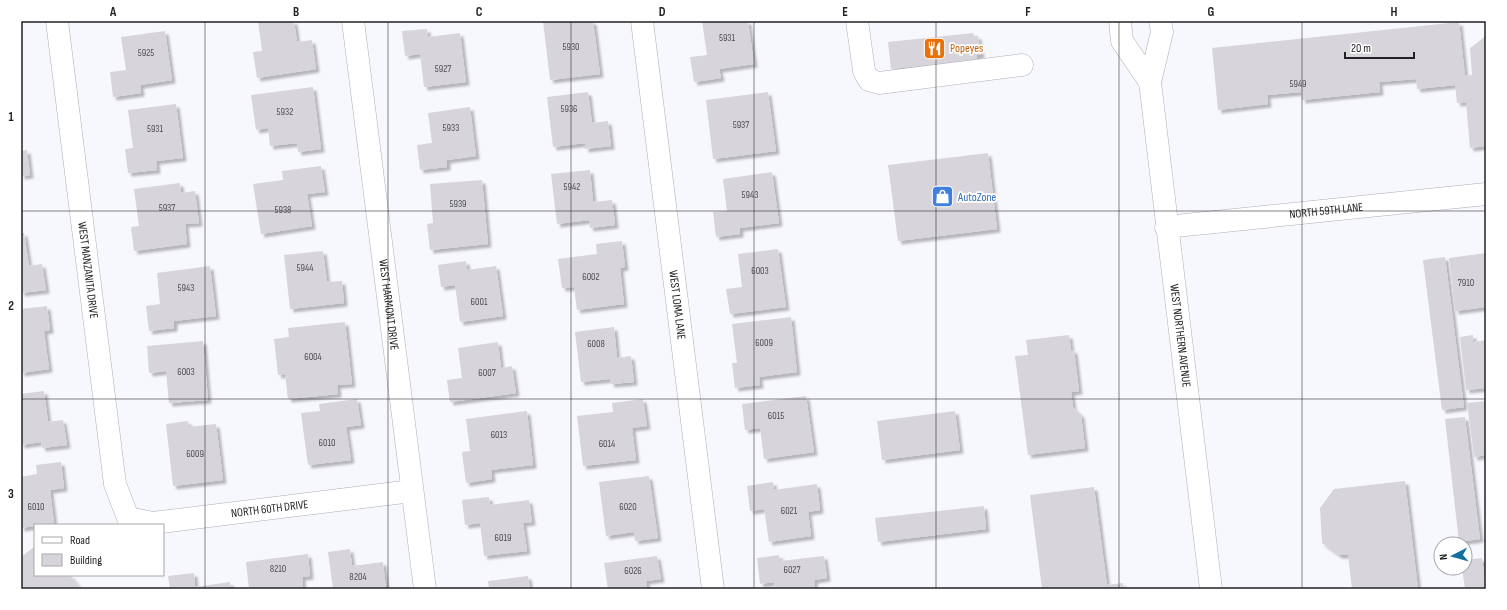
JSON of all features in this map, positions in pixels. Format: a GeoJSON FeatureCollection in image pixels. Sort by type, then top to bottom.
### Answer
{"type":"FeatureCollection","features":[{"type":"Feature","properties":{"kind":"street","name":"WEST MANZANITA DRIVE"},"geometry":{"type":"LineString","coordinates":[[56,21],[115,484],[128,518]]}},
{"type":"Feature","properties":{"kind":"street","name":"WEST HARMONT DRIVE"},"geometry":{"type":"LineString","coordinates":[[353,21],[425,589]]}},
{"type":"Feature","properties":{"kind":"street","name":"WEST LOMA LANE"},"geometry":{"type":"LineString","coordinates":[[642,21],[713,589]]}},
{"type":"Feature","properties":{"kind":"street"},"geometry":{"type":"LineString","coordinates":[[857,21],[864,71],[869,80],[879,83],[1022,64]]}},
{"type":"Feature","properties":{"kind":"street","name":"WEST NORTHERN AVENUE"},"geometry":{"type":"LineString","coordinates":[[1120,21],[1122,42],[1150,82]]}},
{"type":"Feature","properties":{"kind":"street","name":"WEST NORTHERN AVENUE"},"geometry":{"type":"LineString","coordinates":[[1160,21],[1162,32],[1150,82],[1166,227],[1211,589]]}},
{"type":"Feature","properties":{"kind":"street","name":"NORTH 59TH LANE"},"geometry":{"type":"LineString","coordinates":[[1166,227],[1486,194]]}},
{"type":"Feature","properties":{"kind":"street","name":"NORTH 60TH DRIVE"},"geometry":{"type":"LineString","coordinates":[[128,518],[153,523],[412,491]]}},
{"type":"Feature","properties":{"kind":"building"},"geometry":{"type":"Polygon","coordinates":[[[258,21],[294,21],[297,42],[312,40],[316,69],[257,78],[253,52],[262,51],[258,21]]]}},
{"type":"Feature","properties":{"kind":"building"},"geometry":{"type":"Polygon","coordinates":[[[543,21],[593,21],[600,74],[550,80],[543,21]]]}},
{"type":"Feature","properties":{"kind":"building"},"geometry":{"type":"Polygon","coordinates":[[[702,21],[748,21],[754,64],[719,69],[721,78],[694,82],[690,57],[707,55],[702,21]]]}},
{"type":"Feature","properties":{"kind":"building"},"geometry":{"type":"Polygon","coordinates":[[[1459,22],[1465,76],[1472,75],[1470,48],[1486,36],[1486,146],[1470,148],[1466,102],[1457,103],[1455,85],[1417,89],[1416,79],[1379,82],[1380,92],[1302,100],[1301,92],[1267,95],[1268,104],[1218,110],[1212,48],[1459,22]]]}},
{"type":"Feature","properties":{"kind":"building"},"geometry":{"type":"Polygon","coordinates":[[[427,29],[428,37],[460,33],[466,82],[424,87],[420,54],[405,56],[402,31],[427,29]]]}},
{"type":"Feature","properties":{"kind":"building"},"geometry":{"type":"Polygon","coordinates":[[[165,31],[172,80],[140,85],[141,93],[113,97],[110,72],[126,70],[121,37],[165,31]]]}},
{"type":"Feature","properties":{"kind":"building","name":"Popeyes"},"geometry":{"type":"Polygon","coordinates":[[[973,33],[974,36],[978,36],[981,55],[977,55],[977,60],[947,63],[947,69],[930,70],[929,65],[891,69],[888,42],[973,33]]]}},
{"type":"Feature","properties":{"kind":"building"},"geometry":{"type":"Polygon","coordinates":[[[313,87],[321,149],[298,152],[297,143],[270,146],[268,128],[256,130],[251,95],[313,87]]]}},
{"type":"Feature","properties":{"kind":"building"},"geometry":{"type":"Polygon","coordinates":[[[588,92],[592,123],[608,121],[611,146],[585,149],[585,143],[553,147],[547,97],[588,92]]]}},
{"type":"Feature","properties":{"kind":"building"},"geometry":{"type":"Polygon","coordinates":[[[768,92],[776,151],[713,159],[706,100],[768,92]]]}},
{"type":"Feature","properties":{"kind":"building"},"geometry":{"type":"Polygon","coordinates":[[[176,104],[183,158],[156,161],[157,170],[128,173],[125,149],[133,148],[128,110],[176,104]]]}},
{"type":"Feature","properties":{"kind":"building"},"geometry":{"type":"Polygon","coordinates":[[[470,107],[476,156],[447,160],[447,167],[420,170],[417,145],[432,143],[428,113],[470,107]]]}},
{"type":"Feature","properties":{"kind":"building"},"geometry":{"type":"Polygon","coordinates":[[[27,150],[30,175],[21,176],[21,151],[27,150]]]}},
{"type":"Feature","properties":{"kind":"building","name":"AutoZone"},"geometry":{"type":"Polygon","coordinates":[[[988,153],[997,229],[898,241],[888,165],[988,153]]]}},
{"type":"Feature","properties":{"kind":"building"},"geometry":{"type":"Polygon","coordinates":[[[321,166],[325,192],[307,194],[312,226],[261,234],[253,184],[283,180],[282,171],[321,166]]]}},
{"type":"Feature","properties":{"kind":"building"},"geometry":{"type":"Polygon","coordinates":[[[590,170],[593,202],[612,200],[615,225],[590,228],[589,220],[557,224],[551,174],[590,170]]]}},
{"type":"Feature","properties":{"kind":"building"},"geometry":{"type":"Polygon","coordinates":[[[772,172],[779,223],[740,228],[740,234],[716,237],[713,212],[727,211],[723,179],[772,172]]]}},
{"type":"Feature","properties":{"kind":"building"},"geometry":{"type":"Polygon","coordinates":[[[482,180],[488,244],[430,250],[427,224],[433,223],[430,184],[482,180]]]}},
{"type":"Feature","properties":{"kind":"building"},"geometry":{"type":"Polygon","coordinates":[[[180,183],[181,193],[195,191],[199,223],[185,224],[187,244],[134,251],[131,227],[139,226],[134,189],[180,183]]]}},
{"type":"Feature","properties":{"kind":"building"},"geometry":{"type":"Polygon","coordinates":[[[21,233],[24,233],[29,266],[42,264],[46,290],[21,293],[21,233]]]}},
{"type":"Feature","properties":{"kind":"building"},"geometry":{"type":"Polygon","coordinates":[[[622,241],[625,267],[620,268],[624,304],[577,310],[574,287],[562,288],[558,259],[597,254],[596,244],[622,241]]]}},
{"type":"Feature","properties":{"kind":"building"},"geometry":{"type":"Polygon","coordinates":[[[778,249],[786,307],[730,314],[726,289],[742,287],[738,254],[778,249]]]}},
{"type":"Feature","properties":{"kind":"building"},"geometry":{"type":"Polygon","coordinates":[[[323,251],[327,282],[342,281],[344,303],[290,309],[284,255],[323,251]]]}},
{"type":"Feature","properties":{"kind":"building"},"geometry":{"type":"Polygon","coordinates":[[[1486,253],[1486,307],[1455,311],[1449,258],[1486,253]]]}},
{"type":"Feature","properties":{"kind":"building"},"geometry":{"type":"Polygon","coordinates":[[[1445,257],[1464,407],[1442,410],[1423,260],[1445,257]]]}},
{"type":"Feature","properties":{"kind":"building"},"geometry":{"type":"Polygon","coordinates":[[[466,261],[467,270],[496,266],[503,316],[460,322],[455,285],[441,287],[438,265],[466,261]]]}},
{"type":"Feature","properties":{"kind":"building"},"geometry":{"type":"Polygon","coordinates":[[[210,266],[216,316],[174,321],[174,328],[149,331],[146,306],[160,304],[157,273],[210,266]]]}},
{"type":"Feature","properties":{"kind":"building"},"geometry":{"type":"Polygon","coordinates":[[[47,306],[50,330],[44,331],[49,369],[21,373],[21,309],[47,306]]]}},
{"type":"Feature","properties":{"kind":"building"},"geometry":{"type":"Polygon","coordinates":[[[791,317],[797,372],[759,377],[760,385],[735,388],[732,363],[737,363],[732,324],[791,317]]]}},
{"type":"Feature","properties":{"kind":"building"},"geometry":{"type":"Polygon","coordinates":[[[345,322],[352,384],[337,385],[338,394],[288,399],[285,374],[278,375],[274,339],[289,337],[288,328],[345,322]]]}},
{"type":"Feature","properties":{"kind":"building"},"geometry":{"type":"Polygon","coordinates":[[[614,327],[617,358],[631,356],[634,382],[611,384],[610,379],[581,382],[575,332],[614,327]]]}},
{"type":"Feature","properties":{"kind":"building"},"geometry":{"type":"Polygon","coordinates":[[[1069,335],[1071,350],[1074,350],[1079,391],[1071,392],[1073,407],[1081,415],[1085,448],[1028,455],[1015,356],[1028,355],[1026,340],[1069,335]]]}},
{"type":"Feature","properties":{"kind":"building"},"geometry":{"type":"Polygon","coordinates":[[[1473,335],[1473,342],[1486,340],[1486,388],[1466,390],[1460,337],[1473,335]]]}},
{"type":"Feature","properties":{"kind":"building"},"geometry":{"type":"Polygon","coordinates":[[[203,341],[208,400],[169,403],[166,371],[149,373],[147,346],[203,341]]]}},
{"type":"Feature","properties":{"kind":"building"},"geometry":{"type":"Polygon","coordinates":[[[498,342],[501,368],[512,366],[516,393],[450,402],[447,380],[462,378],[458,348],[498,342]]]}},
{"type":"Feature","properties":{"kind":"building"},"geometry":{"type":"Polygon","coordinates":[[[44,391],[48,422],[63,420],[67,445],[42,448],[41,442],[21,445],[21,394],[44,391]]]}},
{"type":"Feature","properties":{"kind":"building"},"geometry":{"type":"Polygon","coordinates":[[[806,396],[814,452],[764,459],[760,428],[745,430],[742,404],[806,396]]]}},
{"type":"Feature","properties":{"kind":"building"},"geometry":{"type":"Polygon","coordinates":[[[357,399],[361,425],[346,427],[351,460],[308,465],[301,413],[320,411],[319,404],[357,399]]]}},
{"type":"Feature","properties":{"kind":"building"},"geometry":{"type":"Polygon","coordinates":[[[643,399],[647,426],[632,428],[636,460],[583,466],[577,416],[613,412],[612,403],[643,399]]]}},
{"type":"Feature","properties":{"kind":"building"},"geometry":{"type":"Polygon","coordinates":[[[1486,401],[1486,455],[1474,457],[1467,403],[1486,401]]]}},
{"type":"Feature","properties":{"kind":"building"},"geometry":{"type":"Polygon","coordinates":[[[527,411],[533,465],[491,470],[492,479],[466,483],[462,452],[470,451],[466,419],[527,411]]]}},
{"type":"Feature","properties":{"kind":"building"},"geometry":{"type":"Polygon","coordinates":[[[955,411],[960,450],[882,460],[877,421],[955,411]]]}},
{"type":"Feature","properties":{"kind":"building"},"geometry":{"type":"Polygon","coordinates":[[[1465,417],[1480,539],[1473,540],[1473,536],[1458,536],[1445,419],[1465,417]]]}},
{"type":"Feature","properties":{"kind":"building"},"geometry":{"type":"Polygon","coordinates":[[[188,421],[189,427],[216,424],[223,480],[173,486],[166,424],[188,421]]]}},
{"type":"Feature","properties":{"kind":"building"},"geometry":{"type":"Polygon","coordinates":[[[61,462],[64,488],[50,490],[54,523],[34,524],[34,526],[21,528],[21,477],[37,474],[36,465],[61,462]]]}},
{"type":"Feature","properties":{"kind":"building"},"geometry":{"type":"Polygon","coordinates":[[[649,476],[658,538],[635,541],[634,532],[606,536],[599,482],[649,476]]]}},
{"type":"Feature","properties":{"kind":"building"},"geometry":{"type":"Polygon","coordinates":[[[1405,481],[1418,589],[1352,589],[1348,555],[1339,555],[1322,543],[1320,508],[1334,489],[1405,481]]]}},
{"type":"Feature","properties":{"kind":"building"},"geometry":{"type":"Polygon","coordinates":[[[773,482],[774,490],[817,484],[820,510],[808,512],[811,536],[769,542],[764,509],[750,511],[747,486],[773,482]]]}},
{"type":"Feature","properties":{"kind":"building"},"geometry":{"type":"Polygon","coordinates":[[[1094,487],[1107,585],[1123,583],[1123,589],[1042,589],[1030,495],[1094,487]]]}},
{"type":"Feature","properties":{"kind":"building"},"geometry":{"type":"Polygon","coordinates":[[[489,497],[490,505],[529,500],[532,522],[523,523],[527,551],[484,556],[480,523],[465,525],[462,500],[489,497]]]}},
{"type":"Feature","properties":{"kind":"building"},"geometry":{"type":"Polygon","coordinates":[[[984,506],[986,529],[878,542],[875,518],[984,506]]]}},
{"type":"Feature","properties":{"kind":"building"},"geometry":{"type":"Polygon","coordinates":[[[34,547],[34,576],[71,576],[81,589],[21,589],[21,557],[34,547]]]}},
{"type":"Feature","properties":{"kind":"building"},"geometry":{"type":"Polygon","coordinates":[[[350,549],[352,566],[383,562],[386,589],[333,589],[328,552],[350,549]]]}},
{"type":"Feature","properties":{"kind":"building"},"geometry":{"type":"Polygon","coordinates":[[[308,554],[310,576],[302,577],[303,589],[249,589],[246,562],[308,554]]]}},
{"type":"Feature","properties":{"kind":"building"},"geometry":{"type":"Polygon","coordinates":[[[779,555],[780,561],[824,556],[827,578],[814,580],[815,589],[775,589],[774,582],[760,584],[757,558],[779,555]]]}},
{"type":"Feature","properties":{"kind":"building"},"geometry":{"type":"Polygon","coordinates":[[[657,556],[661,579],[646,581],[647,589],[608,589],[604,563],[657,556]]]}},
{"type":"Feature","properties":{"kind":"building"},"geometry":{"type":"Polygon","coordinates":[[[1482,558],[1486,589],[1465,589],[1463,576],[1473,576],[1473,559],[1482,558]]]}},
{"type":"Feature","properties":{"kind":"building"},"geometry":{"type":"Polygon","coordinates":[[[194,573],[195,587],[230,582],[231,589],[170,589],[168,576],[194,573]]]}},
{"type":"Feature","properties":{"kind":"building"},"geometry":{"type":"Polygon","coordinates":[[[528,576],[530,589],[489,589],[488,581],[528,576]]]}},
{"type":"Feature","properties":{"kind":"place","name":"Popeyes"},"geometry":{"type":"Point","coordinates":[934,48]}},
{"type":"Feature","properties":{"kind":"place","name":"AutoZone"},"geometry":{"type":"Point","coordinates":[943,197]}}]}
